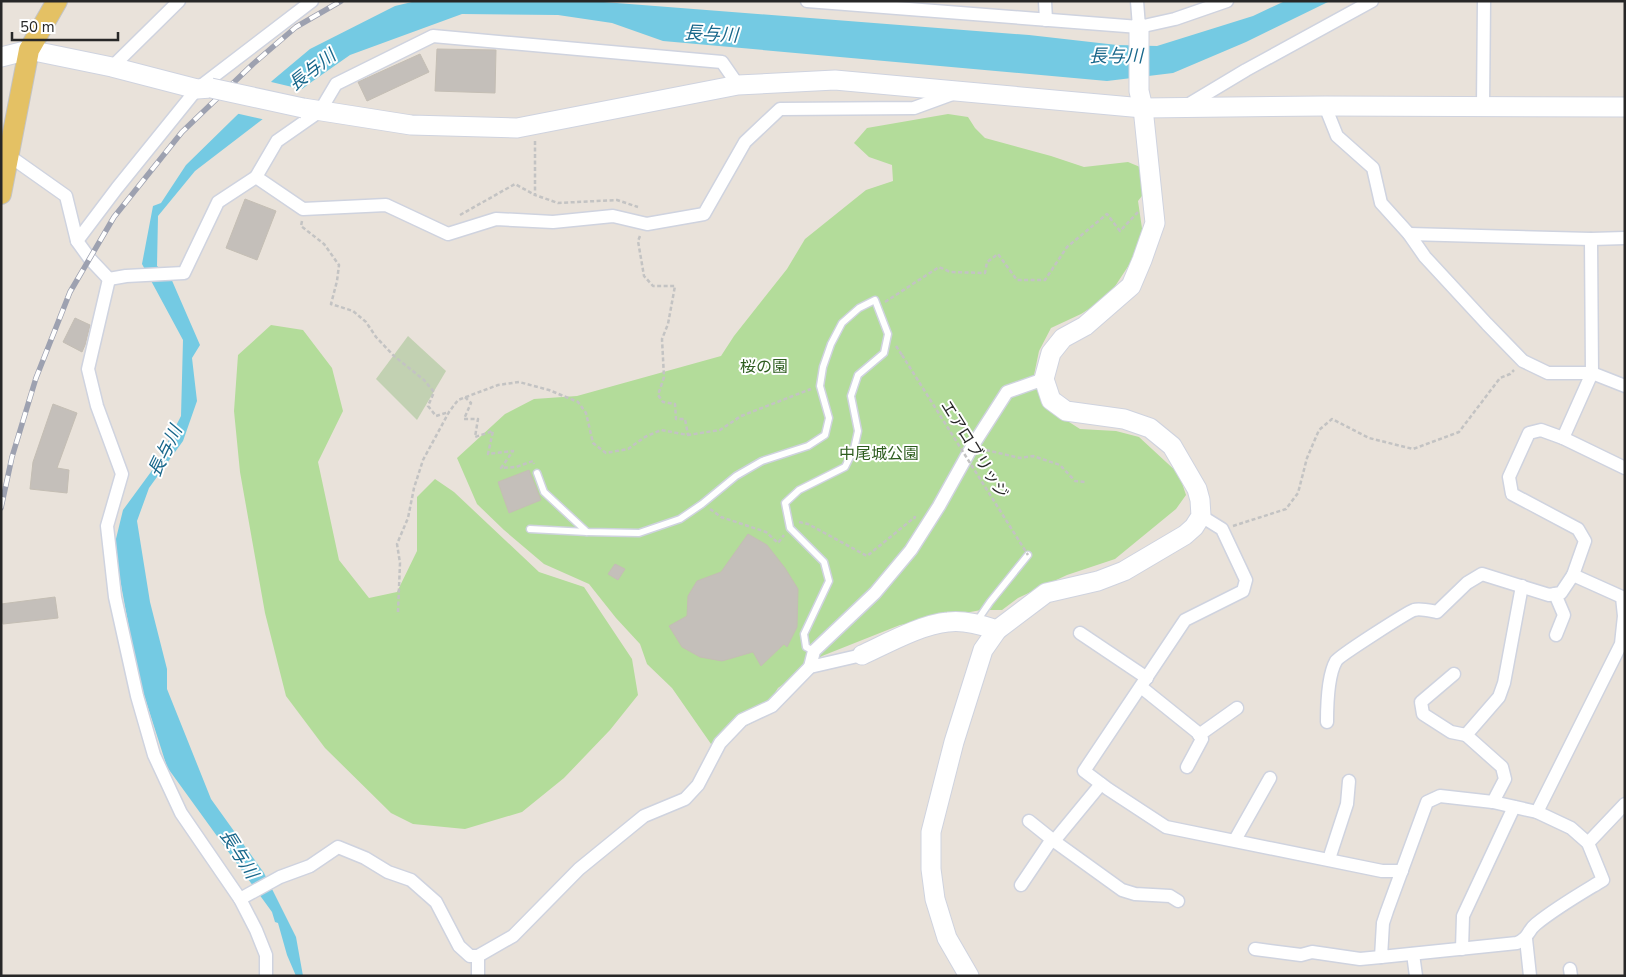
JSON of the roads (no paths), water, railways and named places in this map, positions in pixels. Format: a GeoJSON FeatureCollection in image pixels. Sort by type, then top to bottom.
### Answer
{"type":"FeatureCollection","features":[{"type":"Feature","properties":{"kind":"main road"},"geometry":{"type":"LineString","coordinates":[[1,194],[6,159],[29,50],[57,1]]}},
{"type":"Feature","properties":{"kind":"street"},"geometry":{"type":"LineString","coordinates":[[112,68],[179,1]]}},
{"type":"Feature","properties":{"kind":"street"},"geometry":{"type":"LineString","coordinates":[[77,241],[116,188],[204,88],[312,1]]}},
{"type":"Feature","properties":{"kind":"street"},"geometry":{"type":"LineString","coordinates":[[807,1],[1139,27],[1175,19],[1227,1]]}},
{"type":"Feature","properties":{"kind":"street"},"geometry":{"type":"LineString","coordinates":[[1045,1],[1046,20]]}},
{"type":"Feature","properties":{"kind":"street"},"geometry":{"type":"LineString","coordinates":[[969,976],[947,938],[935,899],[931,869],[931,832],[954,742],[982,650],[997,630],[1046,593],[1098,581],[1124,571],[1185,535],[1194,527],[1200,516],[1200,500],[1197,489],[1172,446],[1150,428],[1124,419],[1066,411],[1051,400],[1044,379],[1051,353],[1063,338],[1085,326],[1131,286],[1155,222],[1141,99],[1137,1]]}},
{"type":"Feature","properties":{"kind":"street"},"geometry":{"type":"LineString","coordinates":[[1183,107],[1372,1]]}},
{"type":"Feature","properties":{"kind":"street"},"geometry":{"type":"LineString","coordinates":[[1483,106],[1484,1]]}},
{"type":"Feature","properties":{"kind":"street"},"geometry":{"type":"LineString","coordinates":[[108,279],[184,273],[218,202],[256,177],[278,141],[336,84],[433,36],[722,62],[738,85]]}},
{"type":"Feature","properties":{"kind":"street"},"geometry":{"type":"LineString","coordinates":[[1,57],[29,50],[311,110],[411,125],[517,128],[738,85],[835,80],[959,92],[1141,99],[1183,107],[1625,107]]}},
{"type":"Feature","properties":{"kind":"street"},"geometry":{"type":"LineString","coordinates":[[256,177],[303,209],[386,205],[448,234],[496,219],[553,222],[613,216],[647,224],[704,214],[745,142],[780,109],[914,108],[959,92]]}},
{"type":"Feature","properties":{"kind":"street"},"geometry":{"type":"LineString","coordinates":[[1325,106],[1337,136],[1373,168],[1381,203],[1409,234],[1425,257],[1523,361],[1548,373],[1592,373],[1625,386]]}},
{"type":"Feature","properties":{"kind":"street"},"geometry":{"type":"LineString","coordinates":[[6,159],[66,196],[77,241],[108,279]]}},
{"type":"Feature","properties":{"kind":"street"},"geometry":{"type":"LineString","coordinates":[[1409,234],[1591,239],[1625,238]]}},
{"type":"Feature","properties":{"kind":"street"},"geometry":{"type":"LineString","coordinates":[[1563,438],[1592,373],[1591,239]]}},
{"type":"Feature","properties":{"kind":"street"},"geometry":{"type":"LineString","coordinates":[[108,279],[88,369],[97,406],[122,474],[106,526],[115,597],[137,696],[154,755],[181,813],[242,898],[266,955],[266,976]]}},
{"type":"Feature","properties":{"kind":"street"},"geometry":{"type":"LineString","coordinates":[[242,898],[280,877],[310,866],[338,847],[365,858],[388,872],[411,880],[436,902],[459,946],[470,956],[478,956],[513,936],[578,868],[644,816],[685,799],[698,785],[720,743],[742,720],[772,706],[810,667],[814,651],[875,593],[911,550],[939,506],[973,445],[1007,392],[1044,379]]}},
{"type":"Feature","properties":{"kind":"street"},"geometry":{"type":"LineString","coordinates":[[1327,722],[1332,673],[1336,659],[1415,609],[1437,612],[1467,583],[1482,574],[1549,594],[1561,593],[1573,575],[1585,541],[1578,529],[1512,494],[1508,477],[1529,432],[1541,430],[1563,438],[1625,468]]}},
{"type":"Feature","properties":{"kind":"street"},"geometry":{"type":"LineString","coordinates":[[1200,516],[1222,529],[1246,580],[1243,590],[1185,620],[1084,771],[1100,784],[1166,826],[1382,871],[1402,871]]}},
{"type":"Feature","properties":{"kind":"street"},"geometry":{"type":"LineString","coordinates":[[1537,812],[1621,644],[1624,616],[1622,597],[1573,575]]}},
{"type":"Feature","properties":{"kind":"street"},"geometry":{"type":"LineString","coordinates":[[1466,735],[1499,697],[1504,683],[1522,586]]}},
{"type":"Feature","properties":{"kind":"street"},"geometry":{"type":"LineString","coordinates":[[1554,594],[1564,615],[1556,636]]}},
{"type":"Feature","properties":{"kind":"street"},"geometry":{"type":"LineString","coordinates":[[810,667],[862,655],[928,626],[948,622],[975,624],[997,630]]}},
{"type":"Feature","properties":{"kind":"street"},"geometry":{"type":"LineString","coordinates":[[1080,634],[1144,683],[1197,732],[1202,739],[1187,767]]}},
{"type":"Feature","properties":{"kind":"street"},"geometry":{"type":"LineString","coordinates":[[1454,674],[1421,702],[1423,714],[1451,732],[1466,735],[1502,767],[1505,779],[1493,802]]}},
{"type":"Feature","properties":{"kind":"street"},"geometry":{"type":"LineString","coordinates":[[1199,735],[1237,708]]}},
{"type":"Feature","properties":{"kind":"street"},"geometry":{"type":"LineString","coordinates":[[1235,840],[1270,778]]}},
{"type":"Feature","properties":{"kind":"street"},"geometry":{"type":"LineString","coordinates":[[1329,860],[1347,804],[1350,781]]}},
{"type":"Feature","properties":{"kind":"street"},"geometry":{"type":"LineString","coordinates":[[1021,885],[1053,840],[1100,784]]}},
{"type":"Feature","properties":{"kind":"street"},"geometry":{"type":"LineString","coordinates":[[1381,957],[1382,923],[1428,802],[1440,796],[1493,802],[1537,812],[1571,828],[1588,843],[1603,880],[1533,926],[1526,939],[1530,976]]}},
{"type":"Feature","properties":{"kind":"street"},"geometry":{"type":"LineString","coordinates":[[1588,843],[1625,804]]}},
{"type":"Feature","properties":{"kind":"street"},"geometry":{"type":"LineString","coordinates":[[1462,949],[1463,916],[1514,807]]}},
{"type":"Feature","properties":{"kind":"street"},"geometry":{"type":"LineString","coordinates":[[1029,821],[1122,890],[1135,894],[1170,896],[1178,901]]}},
{"type":"Feature","properties":{"kind":"street"},"geometry":{"type":"LineString","coordinates":[[1255,949],[1301,955],[1312,952],[1360,960],[1517,943],[1526,939]]}},
{"type":"Feature","properties":{"kind":"street"},"geometry":{"type":"LineString","coordinates":[[1413,954],[1416,976]]}},
{"type":"Feature","properties":{"kind":"street"},"geometry":{"type":"LineString","coordinates":[[478,956],[478,976]]}},
{"type":"Feature","properties":{"kind":"lane"},"geometry":{"type":"LineString","coordinates":[[530,529],[639,533],[680,519],[702,504],[736,476],[762,460],[808,446],[825,434],[829,418],[820,386],[823,367],[831,344],[842,323],[859,308],[875,300],[888,334],[884,353],[858,375],[851,396],[858,431],[854,449],[845,467],[799,490],[785,503],[790,528],[824,562],[829,581],[804,634],[806,647],[814,651]]}},
{"type":"Feature","properties":{"kind":"lane"},"geometry":{"type":"LineString","coordinates":[[537,473],[544,492],[587,532]]}},
{"type":"Feature","properties":{"kind":"lane"},"geometry":{"type":"LineString","coordinates":[[975,624],[990,602],[1028,555]]}},
{"type":"Feature","properties":{"kind":"water","name":"長与川"},"geometry":{"type":"Polygon","coordinates":[[[416,1],[591,1],[1029,35],[1117,45],[1157,46],[1253,16],[1285,1],[1330,1],[1246,42],[1173,73],[1107,81],[663,41],[612,23],[558,15],[462,14],[350,55],[310,83],[195,171],[158,216],[157,266],[170,276],[200,345],[192,358],[197,401],[183,441],[149,488],[137,521],[150,602],[167,669],[167,689],[211,799],[264,873],[296,937],[303,976],[296,976],[287,955],[278,923],[275,922],[272,912],[167,767],[138,676],[114,547],[123,510],[156,465],[181,416],[183,340],[142,264],[153,206],[161,203],[186,165],[273,80],[310,49],[395,6],[416,1]]]}},
{"type":"Feature","properties":{"kind":"railway"},"geometry":{"type":"LineString","coordinates":[[1,508],[12,457],[36,378],[70,292],[114,217],[182,132],[253,64],[296,27],[341,1]]}},
{"type":"Feature","properties":{"kind":"park label","name":"桜の園"},"geometry":{"type":"Point","coordinates":[764,366]}},
{"type":"Feature","properties":{"kind":"park label","name":"中尾城公園"},"geometry":{"type":"Point","coordinates":[879,453]}}]}
